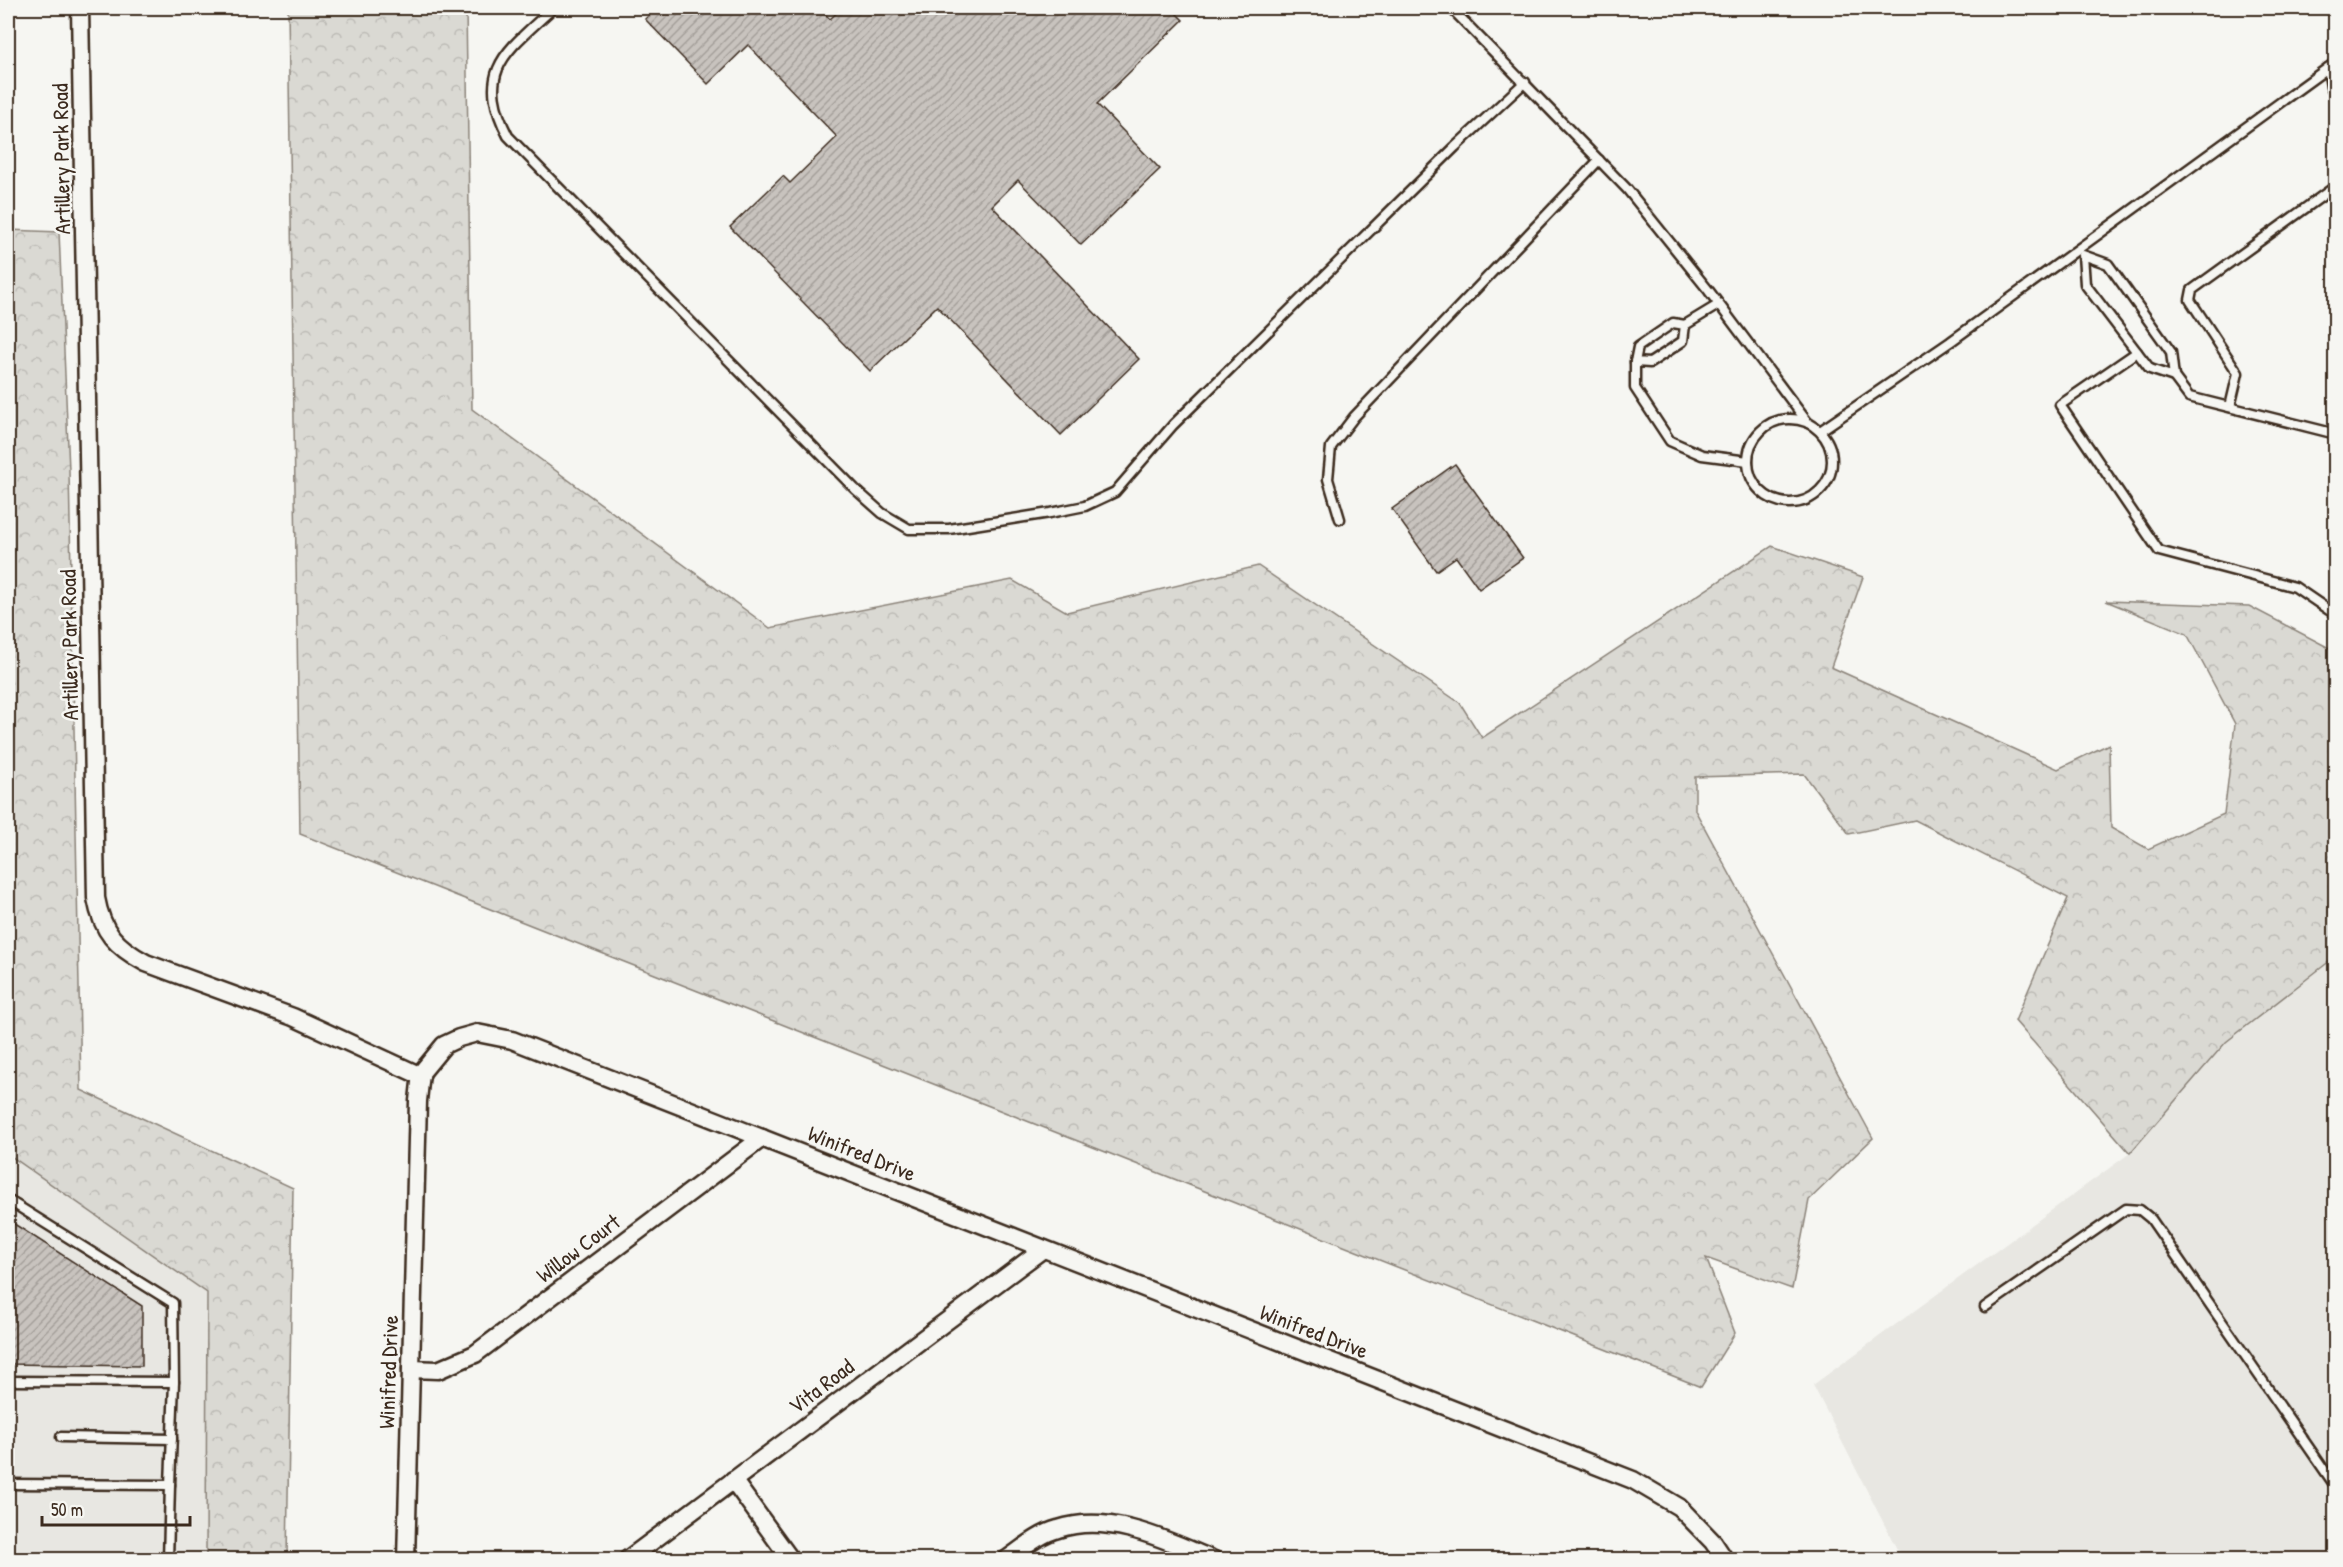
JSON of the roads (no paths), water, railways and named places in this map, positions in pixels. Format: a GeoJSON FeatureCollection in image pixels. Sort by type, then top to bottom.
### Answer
{"type":"FeatureCollection","features":[{"type":"Feature","properties":{"kind":"street","name":"Artillery Park Road"},"geometry":{"type":"LineString","coordinates":[[80,8],[96,898],[100,919],[111,938],[128,953],[146,963],[293,1017],[421,1076]]}},
{"type":"Feature","properties":{"kind":"street","name":"Winifred Drive"},"geometry":{"type":"LineString","coordinates":[[406,1560],[418,1101],[421,1076],[444,1044],[477,1033],[512,1040],[1633,1480],[1679,1507],[1713,1542],[1725,1560]]}},
{"type":"Feature","properties":{"kind":"street","name":"Willow Court"},"geometry":{"type":"LineString","coordinates":[[411,1369],[438,1370],[475,1354],[762,1138]]}},
{"type":"Feature","properties":{"kind":"street","name":"Vita Road"},"geometry":{"type":"LineString","coordinates":[[627,1560],[1043,1249]]}},
{"type":"Feature","properties":{"kind":"street"},"geometry":{"type":"LineString","coordinates":[[733,1480],[791,1560]]}},
{"type":"Feature","properties":{"kind":"street"},"geometry":{"type":"LineString","coordinates":[[1006,1560],[1038,1538],[1057,1529],[1085,1523],[1113,1524],[1166,1540],[1214,1560]]}},
{"type":"Feature","properties":{"kind":"lane"},"geometry":{"type":"LineString","coordinates":[[553,8],[509,50],[496,70],[493,95],[500,121],[508,136],[855,489],[882,513],[909,529],[949,529],[1050,513],[1085,506],[1115,492],[1173,425],[1524,82]]}},
{"type":"Feature","properties":{"kind":"lane"},"geometry":{"type":"LineString","coordinates":[[1451,8],[1627,189],[1808,423]]}},
{"type":"Feature","properties":{"kind":"lane"},"geometry":{"type":"LineString","coordinates":[[1820,431],[2081,252],[2336,62]]}},
{"type":"Feature","properties":{"kind":"lane"},"geometry":{"type":"LineString","coordinates":[[2328,68],[2331,87],[2336,98]]}},
{"type":"Feature","properties":{"kind":"lane"},"geometry":{"type":"LineString","coordinates":[[1340,519],[1328,480],[1331,447],[1354,417],[1599,160]]}},
{"type":"Feature","properties":{"kind":"lane"},"geometry":{"type":"LineString","coordinates":[[2230,407],[2238,373],[2190,300],[2192,290],[2336,186]]}},
{"type":"Feature","properties":{"kind":"lane"},"geometry":{"type":"LineString","coordinates":[[2081,252],[2085,284],[2150,369],[2174,377]]}},
{"type":"Feature","properties":{"kind":"lane"},"geometry":{"type":"LineString","coordinates":[[2081,252],[2108,264],[2171,352],[2174,377],[2189,397],[2336,434]]}},
{"type":"Feature","properties":{"kind":"lane"},"geometry":{"type":"LineString","coordinates":[[1718,305],[1685,325],[1673,323],[1638,347],[1635,362],[1635,388],[1670,441],[1702,455],[1748,461]]}},
{"type":"Feature","properties":{"kind":"lane"},"geometry":{"type":"LineString","coordinates":[[1635,362],[1650,363],[1683,341],[1685,325]]}},
{"type":"Feature","properties":{"kind":"lane"},"geometry":{"type":"LineString","coordinates":[[2137,352],[2060,405],[2159,551],[2295,587],[2336,615]]}},
{"type":"Feature","properties":{"kind":"lane"},"geometry":{"type":"LineString","coordinates":[[1794,419],[1808,423],[1820,431],[1830,450],[1831,471],[1826,485],[1804,502],[1784,503],[1766,496],[1756,486],[1750,475],[1748,461],[1750,448],[1756,436],[1767,426],[1780,420],[1794,419]]}},
{"type":"Feature","properties":{"kind":"lane"},"geometry":{"type":"LineString","coordinates":[[8,1200],[173,1303],[174,1382],[168,1560]]}},
{"type":"Feature","properties":{"kind":"lane"},"geometry":{"type":"LineString","coordinates":[[1986,1307],[2126,1209],[2140,1210],[2151,1219],[2336,1487]]}},
{"type":"Feature","properties":{"kind":"lane"},"geometry":{"type":"LineString","coordinates":[[8,1381],[174,1382]]}},
{"type":"Feature","properties":{"kind":"lane"},"geometry":{"type":"LineString","coordinates":[[62,1437],[172,1439]]}},
{"type":"Feature","properties":{"kind":"lane"},"geometry":{"type":"LineString","coordinates":[[8,1484],[170,1485]]}}]}
